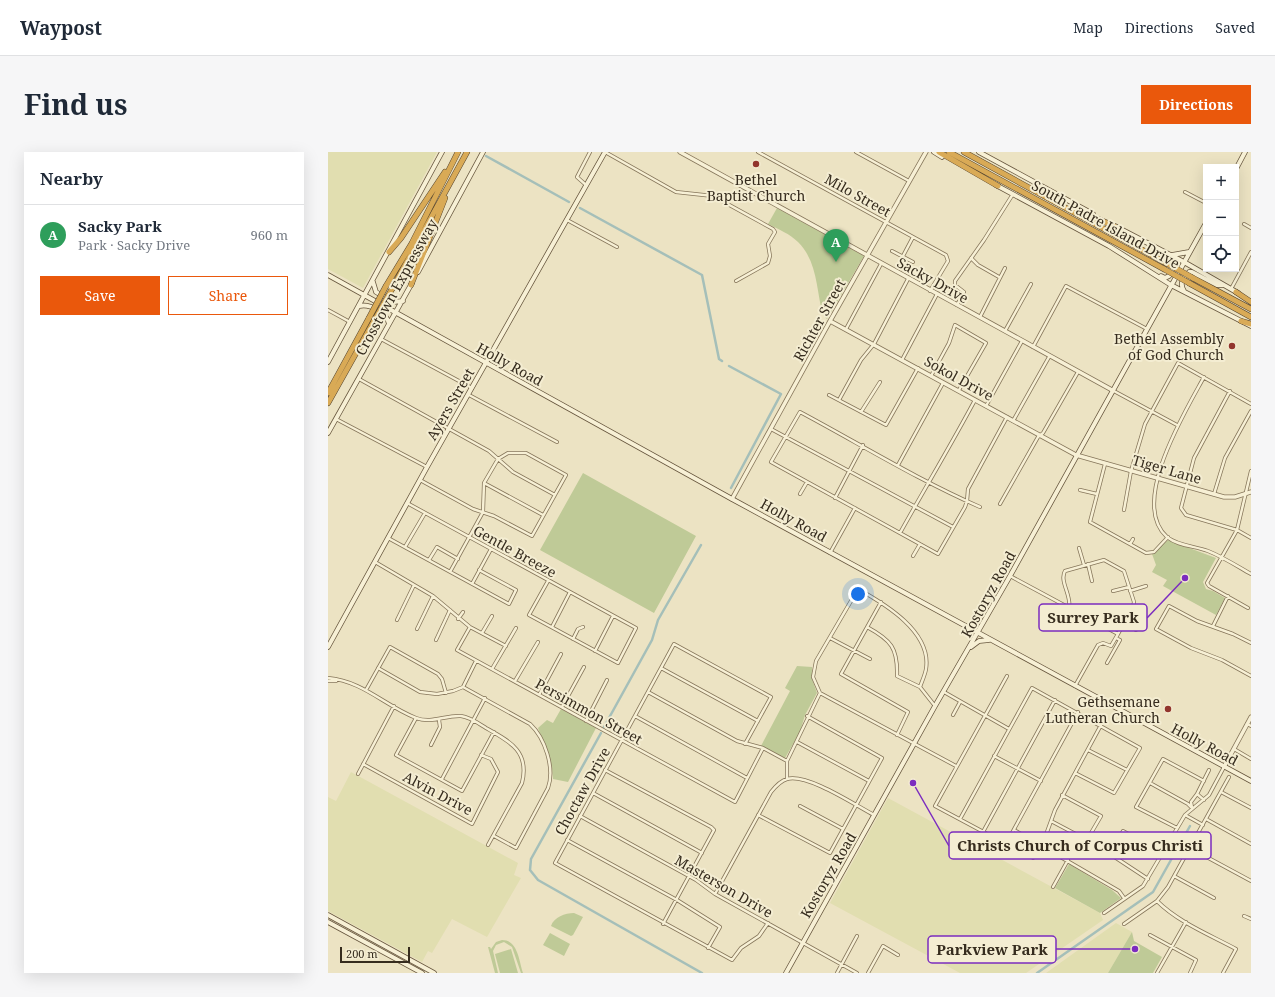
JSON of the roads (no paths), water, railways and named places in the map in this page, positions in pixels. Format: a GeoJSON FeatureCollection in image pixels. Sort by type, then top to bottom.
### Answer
{"type":"FeatureCollection","features":[{"type":"Feature","properties":{"kind":"highway","name":"Crosstown Expressway"},"geometry":{"type":"LineString","coordinates":[[328,404],[451,182],[466,152]]}},
{"type":"Feature","properties":{"kind":"highway"},"geometry":{"type":"LineString","coordinates":[[939,152],[998,186]]}},
{"type":"Feature","properties":{"kind":"highway","name":"South Padre Island Drive"},"geometry":{"type":"LineString","coordinates":[[949,152],[1251,317]]}},
{"type":"Feature","properties":{"kind":"highway","name":"South Padre Island Drive"},"geometry":{"type":"LineString","coordinates":[[964,152],[1251,309]]}},
{"type":"Feature","properties":{"kind":"highway"},"geometry":{"type":"LineString","coordinates":[[389,252],[458,153]]}},
{"type":"Feature","properties":{"kind":"highway","name":"Crosstown Expressway"},"geometry":{"type":"LineString","coordinates":[[328,393],[349,357],[386,286],[412,242],[458,153]]}},
{"type":"Feature","properties":{"kind":"highway"},"geometry":{"type":"LineString","coordinates":[[411,285],[451,182]]}},
{"type":"Feature","properties":{"kind":"highway"},"geometry":{"type":"LineString","coordinates":[[1022,184],[1114,226]]}},
{"type":"Feature","properties":{"kind":"highway"},"geometry":{"type":"LineString","coordinates":[[1236,292],[1251,301]]}},
{"type":"Feature","properties":{"kind":"highway"},"geometry":{"type":"LineString","coordinates":[[1241,321],[1251,325]]}},
{"type":"Feature","properties":{"kind":"highway"},"geometry":{"type":"LineString","coordinates":[[328,388],[349,357]]}},
{"type":"Feature","properties":{"kind":"main road","name":"Crosstown Expressway"},"geometry":{"type":"LineString","coordinates":[[328,362],[373,282],[442,152]]}},
{"type":"Feature","properties":{"kind":"main road","name":"Crosstown Expressway"},"geometry":{"type":"LineString","coordinates":[[328,433],[403,301],[483,152]]}},
{"type":"Feature","properties":{"kind":"main road","name":"Ayers Street"},"geometry":{"type":"LineString","coordinates":[[328,647],[427,467],[450,429],[605,152]]}},
{"type":"Feature","properties":{"kind":"main road"},"geometry":{"type":"LineString","coordinates":[[934,152],[1109,246],[1171,285],[1241,321]]}},
{"type":"Feature","properties":{"kind":"main road"},"geometry":{"type":"LineString","coordinates":[[979,152],[1114,226],[1170,254],[1236,292]]}},
{"type":"Feature","properties":{"kind":"main road"},"geometry":{"type":"LineString","coordinates":[[1239,164],[1245,152]]}},
{"type":"Feature","properties":{"kind":"main road","name":"Kostoryz Road"},"geometry":{"type":"LineString","coordinates":[[786,973],[935,706],[978,634],[1203,228]]}},
{"type":"Feature","properties":{"kind":"main road"},"geometry":{"type":"LineString","coordinates":[[1170,254],[1189,252]]}},
{"type":"Feature","properties":{"kind":"main road"},"geometry":{"type":"LineString","coordinates":[[1135,263],[1165,278],[1169,276],[1175,264],[1170,254]]}},
{"type":"Feature","properties":{"kind":"main road"},"geometry":{"type":"LineString","coordinates":[[1184,291],[1181,286],[1182,282],[1189,272],[1192,272],[1217,285],[1224,285]]}},
{"type":"Feature","properties":{"kind":"main road","name":"Holly Road"},"geometry":{"type":"LineString","coordinates":[[328,275],[486,364],[830,553],[1251,782]]}},
{"type":"Feature","properties":{"kind":"main road"},"geometry":{"type":"LineString","coordinates":[[373,282],[376,292],[393,302],[403,301]]}},
{"type":"Feature","properties":{"kind":"main road"},"geometry":{"type":"LineString","coordinates":[[359,306],[366,305],[385,314],[389,325]]}},
{"type":"Feature","properties":{"kind":"main road"},"geometry":{"type":"LineString","coordinates":[[970,648],[979,641],[990,640]]}},
{"type":"Feature","properties":{"kind":"main road"},"geometry":{"type":"LineString","coordinates":[[328,915],[434,973]]}},
{"type":"Feature","properties":{"kind":"main road"},"geometry":{"type":"LineString","coordinates":[[328,922],[422,973]]}},
{"type":"Feature","properties":{"kind":"street"},"geometry":{"type":"LineString","coordinates":[[586,185],[578,177],[590,152]]}},
{"type":"Feature","properties":{"kind":"street"},"geometry":{"type":"LineString","coordinates":[[605,152],[676,192],[713,196],[773,229],[775,232],[768,244],[770,256],[768,263],[736,281]]}},
{"type":"Feature","properties":{"kind":"street","name":"Sacky Drive"},"geometry":{"type":"LineString","coordinates":[[680,152],[908,279],[1177,425]]}},
{"type":"Feature","properties":{"kind":"street","name":"Milo Street"},"geometry":{"type":"LineString","coordinates":[[758,152],[948,257],[930,291]]}},
{"type":"Feature","properties":{"kind":"street"},"geometry":{"type":"LineString","coordinates":[[856,152],[909,181]]}},
{"type":"Feature","properties":{"kind":"street","name":"Richter Street"},"geometry":{"type":"LineString","coordinates":[[732,499],[772,429],[830,321],[926,152]]}},
{"type":"Feature","properties":{"kind":"street"},"geometry":{"type":"LineString","coordinates":[[1185,192],[1203,201]]}},
{"type":"Feature","properties":{"kind":"street"},"geometry":{"type":"LineString","coordinates":[[956,305],[964,292],[954,283],[1013,194]]}},
{"type":"Feature","properties":{"kind":"street"},"geometry":{"type":"LineString","coordinates":[[566,220],[618,247]]}},
{"type":"Feature","properties":{"kind":"street"},"geometry":{"type":"LineString","coordinates":[[1244,224],[1251,228]]}},
{"type":"Feature","properties":{"kind":"street","name":"Sacky Drive"},"geometry":{"type":"LineString","coordinates":[[903,256],[913,237]]}},
{"type":"Feature","properties":{"kind":"street"},"geometry":{"type":"LineString","coordinates":[[892,251],[913,262]]}},
{"type":"Feature","properties":{"kind":"street"},"geometry":{"type":"LineString","coordinates":[[1230,289],[1251,252]]}},
{"type":"Feature","properties":{"kind":"street"},"geometry":{"type":"LineString","coordinates":[[971,258],[978,265],[1000,277]]}},
{"type":"Feature","properties":{"kind":"street"},"geometry":{"type":"LineString","coordinates":[[846,329],[881,264]]}},
{"type":"Feature","properties":{"kind":"street"},"geometry":{"type":"LineString","coordinates":[[980,318],[1005,268]]}},
{"type":"Feature","properties":{"kind":"street"},"geometry":{"type":"LineString","coordinates":[[839,400],[861,360],[874,344],[908,279]]}},
{"type":"Feature","properties":{"kind":"street"},"geometry":{"type":"LineString","coordinates":[[1005,332],[1031,284]]}},
{"type":"Feature","properties":{"kind":"street"},"geometry":{"type":"LineString","coordinates":[[1033,347],[1066,286],[1147,329]]}},
{"type":"Feature","properties":{"kind":"street"},"geometry":{"type":"LineString","coordinates":[[902,360],[937,294]]}},
{"type":"Feature","properties":{"kind":"street"},"geometry":{"type":"LineString","coordinates":[[328,310],[350,322]]}},
{"type":"Feature","properties":{"kind":"street","name":"Sokol Drive"},"geometry":{"type":"LineString","coordinates":[[830,321],[1076,455]]}},
{"type":"Feature","properties":{"kind":"street"},"geometry":{"type":"LineString","coordinates":[[931,376],[949,343],[955,325],[986,343],[958,390]]}},
{"type":"Feature","properties":{"kind":"street"},"geometry":{"type":"LineString","coordinates":[[381,339],[472,389]]}},
{"type":"Feature","properties":{"kind":"street"},"geometry":{"type":"LineString","coordinates":[[986,406],[1022,341]]}},
{"type":"Feature","properties":{"kind":"street"},"geometry":{"type":"LineString","coordinates":[[1013,420],[1049,356]]}},
{"type":"Feature","properties":{"kind":"street"},"geometry":{"type":"LineString","coordinates":[[1124,510],[1131,471],[1140,437],[1178,363],[1251,404]]}},
{"type":"Feature","properties":{"kind":"street"},"geometry":{"type":"LineString","coordinates":[[829,395],[886,425],[918,368]]}},
{"type":"Feature","properties":{"kind":"street"},"geometry":{"type":"LineString","coordinates":[[1000,504],[1078,372]]}},
{"type":"Feature","properties":{"kind":"street"},"geometry":{"type":"LineString","coordinates":[[1204,377],[1177,425],[1169,443],[1154,497],[1154,511],[1157,524],[1168,537],[1221,558],[1251,574]]}},
{"type":"Feature","properties":{"kind":"street"},"geometry":{"type":"LineString","coordinates":[[359,379],[489,451],[513,472],[555,495]]}},
{"type":"Feature","properties":{"kind":"street"},"geometry":{"type":"LineString","coordinates":[[861,412],[880,382]]}},
{"type":"Feature","properties":{"kind":"street"},"geometry":{"type":"LineString","coordinates":[[898,465],[943,382]]}},
{"type":"Feature","properties":{"kind":"street"},"geometry":{"type":"LineString","coordinates":[[1230,392],[1194,458],[1181,508],[1186,515],[1237,530],[1251,538]]}},
{"type":"Feature","properties":{"kind":"street"},"geometry":{"type":"LineString","coordinates":[[469,395],[557,442]]}},
{"type":"Feature","properties":{"kind":"street"},"geometry":{"type":"LineString","coordinates":[[900,533],[928,481],[942,461],[975,400]]}},
{"type":"Feature","properties":{"kind":"street"},"geometry":{"type":"LineString","coordinates":[[1214,494],[1225,458],[1251,410]]}},
{"type":"Feature","properties":{"kind":"street"},"geometry":{"type":"LineString","coordinates":[[980,507],[967,501],[928,481],[800,412],[771,462],[938,554],[967,501],[968,489],[1007,417]]}},
{"type":"Feature","properties":{"kind":"street"},"geometry":{"type":"LineString","coordinates":[[336,419],[427,467]]}},
{"type":"Feature","properties":{"kind":"street"},"geometry":{"type":"LineString","coordinates":[[772,429],[953,527]]}},
{"type":"Feature","properties":{"kind":"street"},"geometry":{"type":"LineString","coordinates":[[835,498],[863,445]]}},
{"type":"Feature","properties":{"kind":"street"},"geometry":{"type":"LineString","coordinates":[[420,480],[473,509],[483,512],[494,516],[532,536],[566,475],[526,453],[508,453],[498,459],[484,483],[483,512],[450,572]]}},
{"type":"Feature","properties":{"kind":"street","name":"Tiger Lane"},"geometry":{"type":"LineString","coordinates":[[1076,455],[1224,497],[1235,497],[1251,492]]}},
{"type":"Feature","properties":{"kind":"street"},"geometry":{"type":"LineString","coordinates":[[1105,464],[1096,494],[1090,522],[1146,553],[1152,553],[1168,537]]}},
{"type":"Feature","properties":{"kind":"street"},"geometry":{"type":"LineString","coordinates":[[1248,608],[1209,586],[1207,583],[1237,530],[1251,471]]}},
{"type":"Feature","properties":{"kind":"street"},"geometry":{"type":"LineString","coordinates":[[800,494],[807,482]]}},
{"type":"Feature","properties":{"kind":"street"},"geometry":{"type":"LineString","coordinates":[[484,483],[543,516]]}},
{"type":"Feature","properties":{"kind":"street"},"geometry":{"type":"LineString","coordinates":[[1080,490],[1096,494]]}},
{"type":"Feature","properties":{"kind":"street","name":"Gentle Breeze"},"geometry":{"type":"LineString","coordinates":[[407,503],[636,628],[618,663],[595,651]]}},
{"type":"Feature","properties":{"kind":"street"},"geometry":{"type":"LineString","coordinates":[[830,553],[855,508]]}},
{"type":"Feature","properties":{"kind":"street"},"geometry":{"type":"LineString","coordinates":[[405,547],[425,513]]}},
{"type":"Feature","properties":{"kind":"street"},"geometry":{"type":"LineString","coordinates":[[388,538],[509,604],[516,590],[479,570]]}},
{"type":"Feature","properties":{"kind":"street"},"geometry":{"type":"LineString","coordinates":[[1130,544],[1133,539]]}},
{"type":"Feature","properties":{"kind":"street"},"geometry":{"type":"LineString","coordinates":[[913,556],[920,544]]}},
{"type":"Feature","properties":{"kind":"street"},"geometry":{"type":"LineString","coordinates":[[429,560],[437,547],[458,559]]}},
{"type":"Feature","properties":{"kind":"street"},"geometry":{"type":"LineString","coordinates":[[1079,548],[1092,581]]}},
{"type":"Feature","properties":{"kind":"street"},"geometry":{"type":"LineString","coordinates":[[472,584],[491,549]]}},
{"type":"Feature","properties":{"kind":"street"},"geometry":{"type":"LineString","coordinates":[[1069,608],[1070,603],[1063,574],[1067,570],[1104,560],[1122,568],[1129,587],[1133,607],[1111,646]]}},
{"type":"Feature","properties":{"kind":"street"},"geometry":{"type":"LineString","coordinates":[[375,562],[433,596],[450,610],[458,619],[470,627],[506,646]]}},
{"type":"Feature","properties":{"kind":"street"},"geometry":{"type":"LineString","coordinates":[[1010,576],[1118,634]]}},
{"type":"Feature","properties":{"kind":"street"},"geometry":{"type":"LineString","coordinates":[[548,580],[529,615],[595,651],[613,616]]}},
{"type":"Feature","properties":{"kind":"street"},"geometry":{"type":"LineString","coordinates":[[397,620],[414,585]]}},
{"type":"Feature","properties":{"kind":"street"},"geometry":{"type":"LineString","coordinates":[[1130,591],[1146,586]]}},
{"type":"Feature","properties":{"kind":"street"},"geometry":{"type":"LineString","coordinates":[[1113,591],[1129,587]]}},
{"type":"Feature","properties":{"kind":"street"},"geometry":{"type":"LineString","coordinates":[[920,687],[926,670],[926,659],[921,644],[911,627],[880,602],[858,589],[816,661],[813,677],[820,693],[956,766]]}},
{"type":"Feature","properties":{"kind":"street"},"geometry":{"type":"LineString","coordinates":[[552,627],[570,592]]}},
{"type":"Feature","properties":{"kind":"street"},"geometry":{"type":"LineString","coordinates":[[417,629],[433,596]]}},
{"type":"Feature","properties":{"kind":"street"},"geometry":{"type":"LineString","coordinates":[[1214,626],[1228,596]]}},
{"type":"Feature","properties":{"kind":"street"},"geometry":{"type":"LineString","coordinates":[[880,602],[841,674],[908,712],[897,735]]}},
{"type":"Feature","properties":{"kind":"street"},"geometry":{"type":"LineString","coordinates":[[1076,611],[1093,606]]}},
{"type":"Feature","properties":{"kind":"street"},"geometry":{"type":"LineString","coordinates":[[1251,643],[1214,626],[1197,621],[1169,606],[1156,629],[1190,648],[1222,660],[1251,676]]}},
{"type":"Feature","properties":{"kind":"street"},"geometry":{"type":"LineString","coordinates":[[436,640],[450,610]]}},
{"type":"Feature","properties":{"kind":"street"},"geometry":{"type":"LineString","coordinates":[[458,619],[462,612]]}},
{"type":"Feature","properties":{"kind":"street"},"geometry":{"type":"LineString","coordinates":[[1113,614],[1116,623],[1123,624],[1136,630]]}},
{"type":"Feature","properties":{"kind":"street"},"geometry":{"type":"LineString","coordinates":[[482,633],[492,616]]}},
{"type":"Feature","properties":{"kind":"street","name":"Persimmon Street"},"geometry":{"type":"LineString","coordinates":[[470,627],[457,650],[538,695],[735,802],[747,778]]}},
{"type":"Feature","properties":{"kind":"street"},"geometry":{"type":"LineString","coordinates":[[573,639],[578,629],[583,627]]}},
{"type":"Feature","properties":{"kind":"street"},"geometry":{"type":"LineString","coordinates":[[867,627],[880,634],[896,652],[898,676],[920,687],[935,706]]}},
{"type":"Feature","properties":{"kind":"street"},"geometry":{"type":"LineString","coordinates":[[492,669],[516,628]]}},
{"type":"Feature","properties":{"kind":"street"},"geometry":{"type":"LineString","coordinates":[[830,638],[870,659]]}},
{"type":"Feature","properties":{"kind":"street"},"geometry":{"type":"LineString","coordinates":[[1107,663],[1120,640],[1116,638]]}},
{"type":"Feature","properties":{"kind":"street"},"geometry":{"type":"LineString","coordinates":[[515,681],[538,642]]}},
{"type":"Feature","properties":{"kind":"street"},"geometry":{"type":"LineString","coordinates":[[1074,686],[1098,645],[1104,643],[1114,649]]}},
{"type":"Feature","properties":{"kind":"street","name":"Choctaw Drive"},"geometry":{"type":"LineString","coordinates":[[664,924],[555,863],[674,644],[771,697],[758,721]]}},
{"type":"Feature","properties":{"kind":"street"},"geometry":{"type":"LineString","coordinates":[[366,690],[390,647],[438,674],[442,679],[446,693]]}},
{"type":"Feature","properties":{"kind":"street"},"geometry":{"type":"LineString","coordinates":[[538,695],[560,654]]}},
{"type":"Feature","properties":{"kind":"street"},"geometry":{"type":"LineString","coordinates":[[378,668],[420,692],[428,694],[446,693],[463,687],[476,661]]}},
{"type":"Feature","properties":{"kind":"street"},"geometry":{"type":"LineString","coordinates":[[562,708],[584,667]]}},
{"type":"Feature","properties":{"kind":"street"},"geometry":{"type":"LineString","coordinates":[[661,668],[758,721],[745,744]]}},
{"type":"Feature","properties":{"kind":"street"},"geometry":{"type":"LineString","coordinates":[[1007,676],[935,806],[1006,844],[1078,712]]}},
{"type":"Feature","properties":{"kind":"street"},"geometry":{"type":"LineString","coordinates":[[328,680],[334,682],[351,682],[416,718],[431,721],[463,716],[473,720],[512,743],[518,751],[524,772],[522,783],[488,845]]}},
{"type":"Feature","properties":{"kind":"street"},"geometry":{"type":"LineString","coordinates":[[586,721],[607,680]]}},
{"type":"Feature","properties":{"kind":"street"},"geometry":{"type":"LineString","coordinates":[[463,687],[530,724],[538,731],[551,774],[548,788],[516,848],[494,836]]}},
{"type":"Feature","properties":{"kind":"street"},"geometry":{"type":"LineString","coordinates":[[960,819],[1032,688],[1078,712],[1140,748],[1114,793],[1075,773]]}},
{"type":"Feature","properties":{"kind":"street"},"geometry":{"type":"LineString","coordinates":[[648,692],[745,744],[763,748],[787,761]]}},
{"type":"Feature","properties":{"kind":"street"},"geometry":{"type":"LineString","coordinates":[[944,692],[1009,729]]}},
{"type":"Feature","properties":{"kind":"street"},"geometry":{"type":"LineString","coordinates":[[787,779],[787,761],[803,730],[807,716],[820,693]]}},
{"type":"Feature","properties":{"kind":"street"},"geometry":{"type":"LineString","coordinates":[[442,779],[485,698]]}},
{"type":"Feature","properties":{"kind":"street"},"geometry":{"type":"LineString","coordinates":[[983,832],[1055,700]]}},
{"type":"Feature","properties":{"kind":"street"},"geometry":{"type":"LineString","coordinates":[[953,715],[960,702]]}},
{"type":"Feature","properties":{"kind":"street"},"geometry":{"type":"LineString","coordinates":[[358,774],[394,706]]}},
{"type":"Feature","properties":{"kind":"street"},"geometry":{"type":"LineString","coordinates":[[635,716],[747,778],[763,748]]}},
{"type":"Feature","properties":{"kind":"street"},"geometry":{"type":"LineString","coordinates":[[758,814],[830,853],[882,758],[807,716]]}},
{"type":"Feature","properties":{"kind":"street"},"geometry":{"type":"LineString","coordinates":[[1104,913],[1143,886],[1185,815],[1204,800],[1212,790],[1233,749],[1249,725],[1251,717]]}},
{"type":"Feature","properties":{"kind":"street"},"geometry":{"type":"LineString","coordinates":[[416,718],[396,755],[462,791],[494,732]]}},
{"type":"Feature","properties":{"kind":"street"},"geometry":{"type":"LineString","coordinates":[[431,745],[440,727],[439,720]]}},
{"type":"Feature","properties":{"kind":"street"},"geometry":{"type":"LineString","coordinates":[[1033,858],[1062,795],[1101,725]]}},
{"type":"Feature","properties":{"kind":"street"},"geometry":{"type":"LineString","coordinates":[[796,742],[869,782]]}},
{"type":"Feature","properties":{"kind":"street"},"geometry":{"type":"LineString","coordinates":[[1233,749],[1251,758]]}},
{"type":"Feature","properties":{"kind":"street"},"geometry":{"type":"LineString","coordinates":[[1088,750],[1127,770]]}},
{"type":"Feature","properties":{"kind":"street","name":"Alvin Drive"},"geometry":{"type":"LineString","coordinates":[[364,764],[472,824],[498,772],[491,759],[481,755]]}},
{"type":"Feature","properties":{"kind":"street"},"geometry":{"type":"LineString","coordinates":[[994,756],[1040,781]]}},
{"type":"Feature","properties":{"kind":"street"},"geometry":{"type":"LineString","coordinates":[[1177,828],[1136,807],[1163,759],[1204,781]]}},
{"type":"Feature","properties":{"kind":"street"},"geometry":{"type":"LineString","coordinates":[[605,770],[714,830],[664,924],[732,960],[741,948],[759,936],[768,923]]}},
{"type":"Feature","properties":{"kind":"street"},"geometry":{"type":"LineString","coordinates":[[1192,808],[1191,802],[1197,794],[1209,770]]}},
{"type":"Feature","properties":{"kind":"street"},"geometry":{"type":"LineString","coordinates":[[1124,924],[1157,901],[1174,876],[1229,777]]}},
{"type":"Feature","properties":{"kind":"street"},"geometry":{"type":"LineString","coordinates":[[714,894],[774,787],[787,779],[796,778],[811,781],[875,815]]}},
{"type":"Feature","properties":{"kind":"street"},"geometry":{"type":"LineString","coordinates":[[1150,783],[1188,804],[1192,808]]}},
{"type":"Feature","properties":{"kind":"street"},"geometry":{"type":"LineString","coordinates":[[1221,792],[1251,808]]}},
{"type":"Feature","properties":{"kind":"street"},"geometry":{"type":"LineString","coordinates":[[593,793],[702,853]]}},
{"type":"Feature","properties":{"kind":"street"},"geometry":{"type":"LineString","coordinates":[[1197,794],[1204,800]]}},
{"type":"Feature","properties":{"kind":"street"},"geometry":{"type":"LineString","coordinates":[[1051,820],[1087,840],[1101,816],[1062,795]]}},
{"type":"Feature","properties":{"kind":"street"},"geometry":{"type":"LineString","coordinates":[[800,806],[843,829]]}},
{"type":"Feature","properties":{"kind":"street"},"geometry":{"type":"LineString","coordinates":[[1185,815],[1203,825]]}},
{"type":"Feature","properties":{"kind":"street","name":"Masterson Drive"},"geometry":{"type":"LineString","coordinates":[[580,816],[689,877],[714,894],[857,973]]}},
{"type":"Feature","properties":{"kind":"street"},"geometry":{"type":"LineString","coordinates":[[1206,819],[1251,844]]}},
{"type":"Feature","properties":{"kind":"street"},"geometry":{"type":"LineString","coordinates":[[1014,830],[1068,860],[1087,874],[1119,891],[1124,898]]}},
{"type":"Feature","properties":{"kind":"street"},"geometry":{"type":"LineString","coordinates":[[1148,879],[1110,854],[1123,831],[1163,853]]}},
{"type":"Feature","properties":{"kind":"street"},"geometry":{"type":"LineString","coordinates":[[567,840],[677,900],[720,927],[708,948]]}},
{"type":"Feature","properties":{"kind":"street"},"geometry":{"type":"LineString","coordinates":[[1190,848],[1251,881]]}},
{"type":"Feature","properties":{"kind":"street"},"geometry":{"type":"LineString","coordinates":[[1053,887],[1068,860]]}},
{"type":"Feature","properties":{"kind":"street"},"geometry":{"type":"LineString","coordinates":[[1174,876],[1214,898]]}},
{"type":"Feature","properties":{"kind":"street"},"geometry":{"type":"LineString","coordinates":[[1157,901],[1163,908],[1186,922],[1236,949],[1223,973]]}},
{"type":"Feature","properties":{"kind":"street"},"geometry":{"type":"LineString","coordinates":[[1244,916],[1251,919]]}},
{"type":"Feature","properties":{"kind":"street"},"geometry":{"type":"LineString","coordinates":[[1157,973],[1186,922]]}},
{"type":"Feature","properties":{"kind":"street"},"geometry":{"type":"LineString","coordinates":[[1150,935],[1196,960],[1190,973]]}},
{"type":"Feature","properties":{"kind":"street"},"geometry":{"type":"LineString","coordinates":[[837,973],[857,936]]}},
{"type":"Feature","properties":{"kind":"street"},"geometry":{"type":"LineString","coordinates":[[868,973],[883,946],[898,955]]}},
{"type":"Feature","properties":{"kind":"waterway"},"geometry":{"type":"LineString","coordinates":[[486,156],[569,202]]}},
{"type":"Feature","properties":{"kind":"waterway"},"geometry":{"type":"LineString","coordinates":[[580,208],[702,275],[719,359],[722,361]]}},
{"type":"Feature","properties":{"kind":"waterway"},"geometry":{"type":"LineString","coordinates":[[729,366],[781,394],[731,488]]}},
{"type":"Feature","properties":{"kind":"waterway"},"geometry":{"type":"LineString","coordinates":[[604,727],[652,640],[658,620],[701,545]]}},
{"type":"Feature","properties":{"kind":"waterway"},"geometry":{"type":"LineString","coordinates":[[601,733],[531,859],[530,870],[538,880],[702,973]]}},
{"type":"Feature","properties":{"kind":"waterway"},"geometry":{"type":"LineString","coordinates":[[1037,973],[1153,892],[1190,826]]}},
{"type":"Feature","properties":{"kind":"place","name":"Bethel Baptist Church"},"geometry":{"type":"Point","coordinates":[756,164]}},
{"type":"Feature","properties":{"kind":"place","name":"Sacky Park"},"geometry":{"type":"Point","coordinates":[836,262]}},
{"type":"Feature","properties":{"kind":"place","name":"Bethel Assembly of God Church"},"geometry":{"type":"Point","coordinates":[1232,346]}},
{"type":"Feature","properties":{"kind":"place","name":"Surrey Park"},"geometry":{"type":"Point","coordinates":[1185,578]}},
{"type":"Feature","properties":{"kind":"place","name":"Gethsemane Lutheran Church"},"geometry":{"type":"Point","coordinates":[1168,709]}},
{"type":"Feature","properties":{"kind":"place","name":"Christs Church of Corpus Christi"},"geometry":{"type":"Point","coordinates":[913,783]}},
{"type":"Feature","properties":{"kind":"place","name":"Parkview Park"},"geometry":{"type":"Point","coordinates":[1135,949]}}]}
